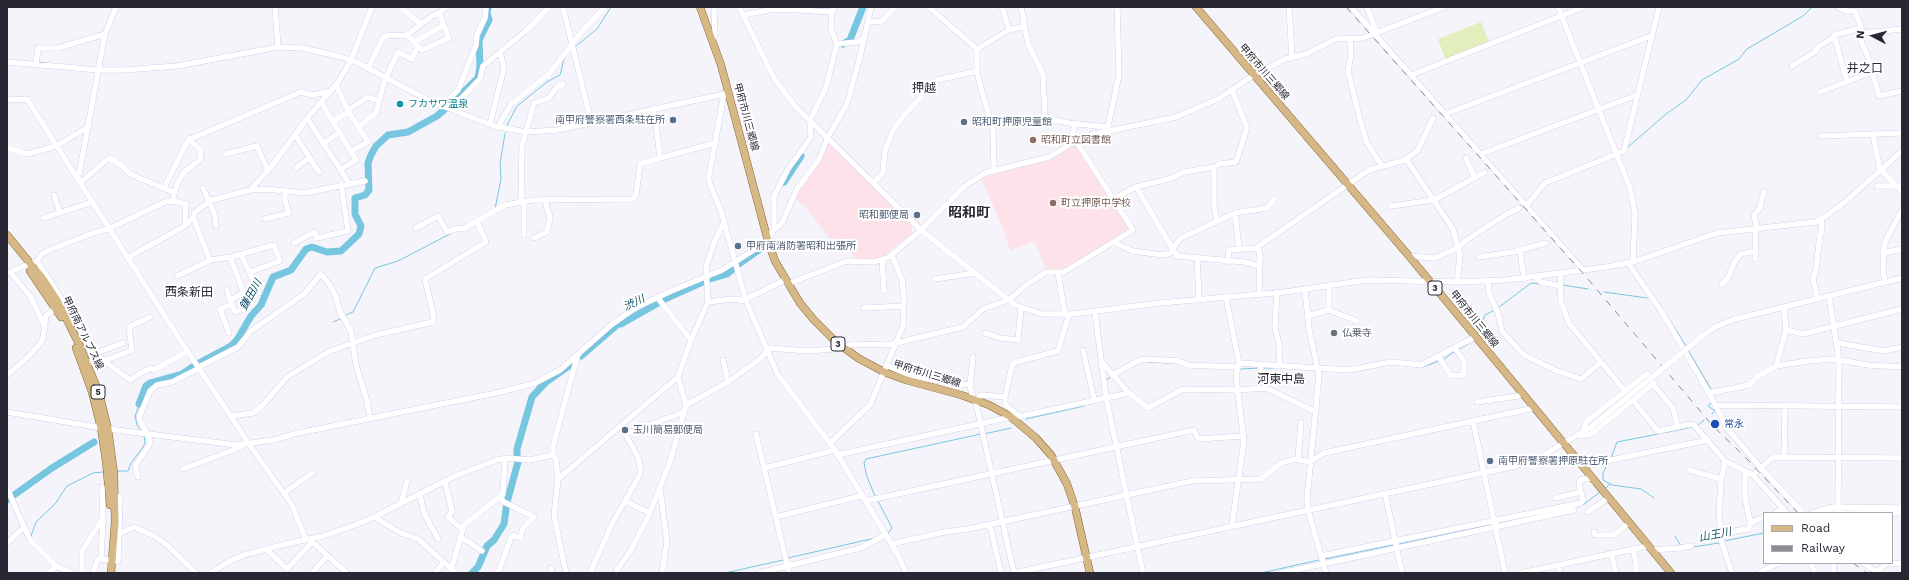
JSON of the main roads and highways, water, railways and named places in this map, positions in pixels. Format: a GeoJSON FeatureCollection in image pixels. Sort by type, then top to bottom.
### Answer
{"type":"FeatureCollection","features":[{"type":"Feature","properties":{"kind":"main road","name":"甲府市川三郷線"},"geometry":{"type":"LineString","coordinates":[[700,7],[712,40],[768,241],[775,261],[800,303],[814,320],[842,347],[906,380],[975,399],[1015,417],[1036,438],[1054,460],[1067,484],[1075,506],[1090,573]]}},
{"type":"Feature","properties":{"kind":"main road","name":"甲府市川三郷線"},"geometry":{"type":"LineString","coordinates":[[1196,7],[1349,184],[1671,573]]}},
{"type":"Feature","properties":{"kind":"main road","name":"甲府南アルプス線"},"geometry":{"type":"LineString","coordinates":[[7,235],[31,263],[58,302],[85,364]]}},
{"type":"Feature","properties":{"kind":"main road","name":"甲府南アルプス線"},"geometry":{"type":"LineString","coordinates":[[7,242],[31,263],[69,333],[99,393],[104,428],[112,456],[114,490],[115,522],[107,559],[106,573]]}},
{"type":"Feature","properties":{"kind":"main road","name":"甲府南アルプス線"},"geometry":{"type":"LineString","coordinates":[[107,559],[111,573]]}},
{"type":"Feature","properties":{"kind":"waterway"},"geometry":{"type":"LineString","coordinates":[[575,47],[597,29],[611,7]]}},
{"type":"Feature","properties":{"kind":"waterway","name":"渋川"},"geometry":{"type":"LineString","coordinates":[[843,44],[850,40],[863,7]]}},
{"type":"Feature","properties":{"kind":"waterway"},"geometry":{"type":"LineString","coordinates":[[1628,147],[1666,114],[1686,100],[1702,80],[1739,59],[1747,49],[1803,16],[1812,7]]}},
{"type":"Feature","properties":{"kind":"waterway","name":"鎌田川"},"geometry":{"type":"LineString","coordinates":[[450,105],[478,78],[480,66],[479,40],[489,20],[487,13],[488,8]]}},
{"type":"Feature","properties":{"kind":"waterway"},"geometry":{"type":"LineString","coordinates":[[507,125],[517,106],[547,82],[560,75],[564,59]]}},
{"type":"Feature","properties":{"kind":"waterway","name":"鎌田川"},"geometry":{"type":"LineString","coordinates":[[139,404],[146,386],[150,383],[182,374],[231,346],[237,340],[251,316],[261,305],[273,277],[291,270],[306,249],[312,247],[327,252],[341,251],[359,234],[361,226],[355,214],[355,198],[365,195],[369,190],[368,163],[376,146],[388,135],[408,132],[437,116],[445,109]]}},
{"type":"Feature","properties":{"kind":"waterway"},"geometry":{"type":"LineString","coordinates":[[495,209],[501,179],[500,164],[505,133]]}},
{"type":"Feature","properties":{"kind":"waterway","name":"渋川"},"geometry":{"type":"LineString","coordinates":[[784,182],[801,156]]}},
{"type":"Feature","properties":{"kind":"waterway"},"geometry":{"type":"LineString","coordinates":[[346,315],[353,312],[375,268],[398,261],[450,234]]}},
{"type":"Feature","properties":{"kind":"waterway","name":"渋川"},"geometry":{"type":"LineString","coordinates":[[739,264],[766,245]]}},
{"type":"Feature","properties":{"kind":"waterway","name":"渋川"},"geometry":{"type":"LineString","coordinates":[[710,279],[727,274],[734,268]]}},
{"type":"Feature","properties":{"kind":"waterway","name":"渋川"},"geometry":{"type":"LineString","coordinates":[[581,356],[618,324],[621,324],[667,298],[705,281]]}},
{"type":"Feature","properties":{"kind":"waterway"},"geometry":{"type":"LineString","coordinates":[[1498,308],[1531,283],[1540,284]]}},
{"type":"Feature","properties":{"kind":"waterway"},"geometry":{"type":"LineString","coordinates":[[1563,285],[1588,289]]}},
{"type":"Feature","properties":{"kind":"waterway"},"geometry":{"type":"LineString","coordinates":[[1604,292],[1647,298]]}},
{"type":"Feature","properties":{"kind":"waterway"},"geometry":{"type":"LineString","coordinates":[[1659,303],[1686,346]]}},
{"type":"Feature","properties":{"kind":"waterway"},"geometry":{"type":"LineString","coordinates":[[1478,333],[1485,315],[1493,311]]}},
{"type":"Feature","properties":{"kind":"waterway"},"geometry":{"type":"LineString","coordinates":[[333,322],[340,319]]}},
{"type":"Feature","properties":{"kind":"waterway"},"geometry":{"type":"LineString","coordinates":[[1459,349],[1468,344]]}},
{"type":"Feature","properties":{"kind":"waterway"},"geometry":{"type":"LineString","coordinates":[[1688,350],[1711,389]]}},
{"type":"Feature","properties":{"kind":"waterway"},"geometry":{"type":"LineString","coordinates":[[1444,359],[1454,352]]}},
{"type":"Feature","properties":{"kind":"waterway"},"geometry":{"type":"LineString","coordinates":[[1423,367],[1439,361]]}},
{"type":"Feature","properties":{"kind":"waterway"},"geometry":{"type":"LineString","coordinates":[[1149,362],[1170,363]]}},
{"type":"Feature","properties":{"kind":"waterway","name":"渋川"},"geometry":{"type":"LineString","coordinates":[[517,455],[517,449],[532,397],[545,383],[573,363]]}},
{"type":"Feature","properties":{"kind":"waterway"},"geometry":{"type":"LineString","coordinates":[[1240,369],[1259,368]]}},
{"type":"Feature","properties":{"kind":"waterway"},"geometry":{"type":"LineString","coordinates":[[1264,368],[1273,368]]}},
{"type":"Feature","properties":{"kind":"waterway"},"geometry":{"type":"LineString","coordinates":[[1349,372],[1373,368]]}},
{"type":"Feature","properties":{"kind":"waterway"},"geometry":{"type":"LineString","coordinates":[[1106,380],[1111,377]]}},
{"type":"Feature","properties":{"kind":"waterway"},"geometry":{"type":"LineString","coordinates":[[140,430],[135,416],[143,394]]}},
{"type":"Feature","properties":{"kind":"waterway"},"geometry":{"type":"LineString","coordinates":[[1711,403],[1708,406],[1715,411],[1712,414]]}},
{"type":"Feature","properties":{"kind":"waterway"},"geometry":{"type":"LineString","coordinates":[[1026,419],[1084,406]]}},
{"type":"Feature","properties":{"kind":"waterway"},"geometry":{"type":"LineString","coordinates":[[1698,425],[1704,420]]}},
{"type":"Feature","properties":{"kind":"waterway"},"geometry":{"type":"LineString","coordinates":[[1663,433],[1693,427]]}},
{"type":"Feature","properties":{"kind":"waterway"},"geometry":{"type":"LineString","coordinates":[[984,434],[1011,428]]}},
{"type":"Feature","properties":{"kind":"waterway"},"geometry":{"type":"LineString","coordinates":[[875,496],[867,477],[864,463],[866,459],[981,434]]}},
{"type":"Feature","properties":{"kind":"waterway"},"geometry":{"type":"LineString","coordinates":[[1611,458],[1617,442],[1658,434]]}},
{"type":"Feature","properties":{"kind":"waterway"},"geometry":{"type":"LineString","coordinates":[[117,471],[128,471],[131,463],[145,443],[144,436]]}},
{"type":"Feature","properties":{"kind":"waterway","name":"鎌田川"},"geometry":{"type":"LineString","coordinates":[[7,500],[52,468],[94,442]]}},
{"type":"Feature","properties":{"kind":"waterway","name":"渋川"},"geometry":{"type":"LineString","coordinates":[[472,573],[478,567],[487,546],[494,540],[504,524],[507,502],[518,462]]}},
{"type":"Feature","properties":{"kind":"waterway","name":"山王川"},"geometry":{"type":"LineString","coordinates":[[1607,464],[1603,474],[1603,480],[1612,485],[1641,489],[1654,498]]}},
{"type":"Feature","properties":{"kind":"waterway"},"geometry":{"type":"LineString","coordinates":[[31,536],[36,522],[55,504],[67,486],[93,473],[103,472]]}},
{"type":"Feature","properties":{"kind":"waterway"},"geometry":{"type":"LineString","coordinates":[[1605,489],[1610,484]]}},
{"type":"Feature","properties":{"kind":"waterway"},"geometry":{"type":"LineString","coordinates":[[1583,505],[1600,492]]}},
{"type":"Feature","properties":{"kind":"waterway"},"geometry":{"type":"LineString","coordinates":[[878,501],[892,528],[888,533]]}},
{"type":"Feature","properties":{"kind":"waterway"},"geometry":{"type":"LineString","coordinates":[[1498,523],[1544,513]]}},
{"type":"Feature","properties":{"kind":"waterway"},"geometry":{"type":"LineString","coordinates":[[1400,544],[1491,525]]}},
{"type":"Feature","properties":{"kind":"waterway","name":"山王川"},"geometry":{"type":"LineString","coordinates":[[1724,541],[1763,533]]}},
{"type":"Feature","properties":{"kind":"waterway","name":"山王川"},"geometry":{"type":"LineString","coordinates":[[1675,536],[1681,546]]}},
{"type":"Feature","properties":{"kind":"waterway"},"geometry":{"type":"LineString","coordinates":[[788,558],[875,538]]}},
{"type":"Feature","properties":{"kind":"waterway","name":"山王川"},"geometry":{"type":"LineString","coordinates":[[1693,547],[1719,543]]}},
{"type":"Feature","properties":{"kind":"waterway"},"geometry":{"type":"LineString","coordinates":[[1325,559],[1393,545]]}},
{"type":"Feature","properties":{"kind":"waterway"},"geometry":{"type":"LineString","coordinates":[[725,573],[783,560]]}},
{"type":"Feature","properties":{"kind":"waterway"},"geometry":{"type":"LineString","coordinates":[[1261,573],[1319,560]]}},
{"type":"Feature","properties":{"kind":"railway"},"geometry":{"type":"LineString","coordinates":[[1346,7],[1581,271],[1713,426],[1744,456],[1797,512]]}},
{"type":"Feature","properties":{"kind":"railway"},"geometry":{"type":"LineString","coordinates":[[1854,564],[1867,573]]}},
{"type":"Feature","properties":{"kind":"place","name":"フカサワ温泉"},"geometry":{"type":"Point","coordinates":[400,104]}},
{"type":"Feature","properties":{"kind":"place","name":"南甲府警察署西条駐在所"},"geometry":{"type":"Point","coordinates":[673,120]}},
{"type":"Feature","properties":{"kind":"place","name":"昭和町押原児童館"},"geometry":{"type":"Point","coordinates":[964,122]}},
{"type":"Feature","properties":{"kind":"place","name":"昭和町立図書館"},"geometry":{"type":"Point","coordinates":[1033,140]}},
{"type":"Feature","properties":{"kind":"place","name":"町立押原中学校"},"geometry":{"type":"Point","coordinates":[1053,203]}},
{"type":"Feature","properties":{"kind":"place","name":"昭和郵便局"},"geometry":{"type":"Point","coordinates":[917,215]}},
{"type":"Feature","properties":{"kind":"place","name":"甲府南消防署昭和出張所"},"geometry":{"type":"Point","coordinates":[738,246]}},
{"type":"Feature","properties":{"kind":"place","name":"仏乗寺"},"geometry":{"type":"Point","coordinates":[1334,333]}},
{"type":"Feature","properties":{"kind":"place","name":"常永"},"geometry":{"type":"Point","coordinates":[1715,424]}},
{"type":"Feature","properties":{"kind":"place","name":"玉川簡易郵便局"},"geometry":{"type":"Point","coordinates":[625,430]}},
{"type":"Feature","properties":{"kind":"place","name":"南甲府警察署押原駐在所"},"geometry":{"type":"Point","coordinates":[1490,461]}},
{"type":"Feature","properties":{"kind":"district","name":"井之口"},"geometry":{"type":"Point","coordinates":[1865,68]}},
{"type":"Feature","properties":{"kind":"district","name":"押越"},"geometry":{"type":"Point","coordinates":[924,88]}},
{"type":"Feature","properties":{"kind":"district","name":"昭和町"},"geometry":{"type":"Point","coordinates":[969,213]}},
{"type":"Feature","properties":{"kind":"district","name":"西条新田"},"geometry":{"type":"Point","coordinates":[189,292]}},
{"type":"Feature","properties":{"kind":"district","name":"河東中島"},"geometry":{"type":"Point","coordinates":[1281,379]}}]}
